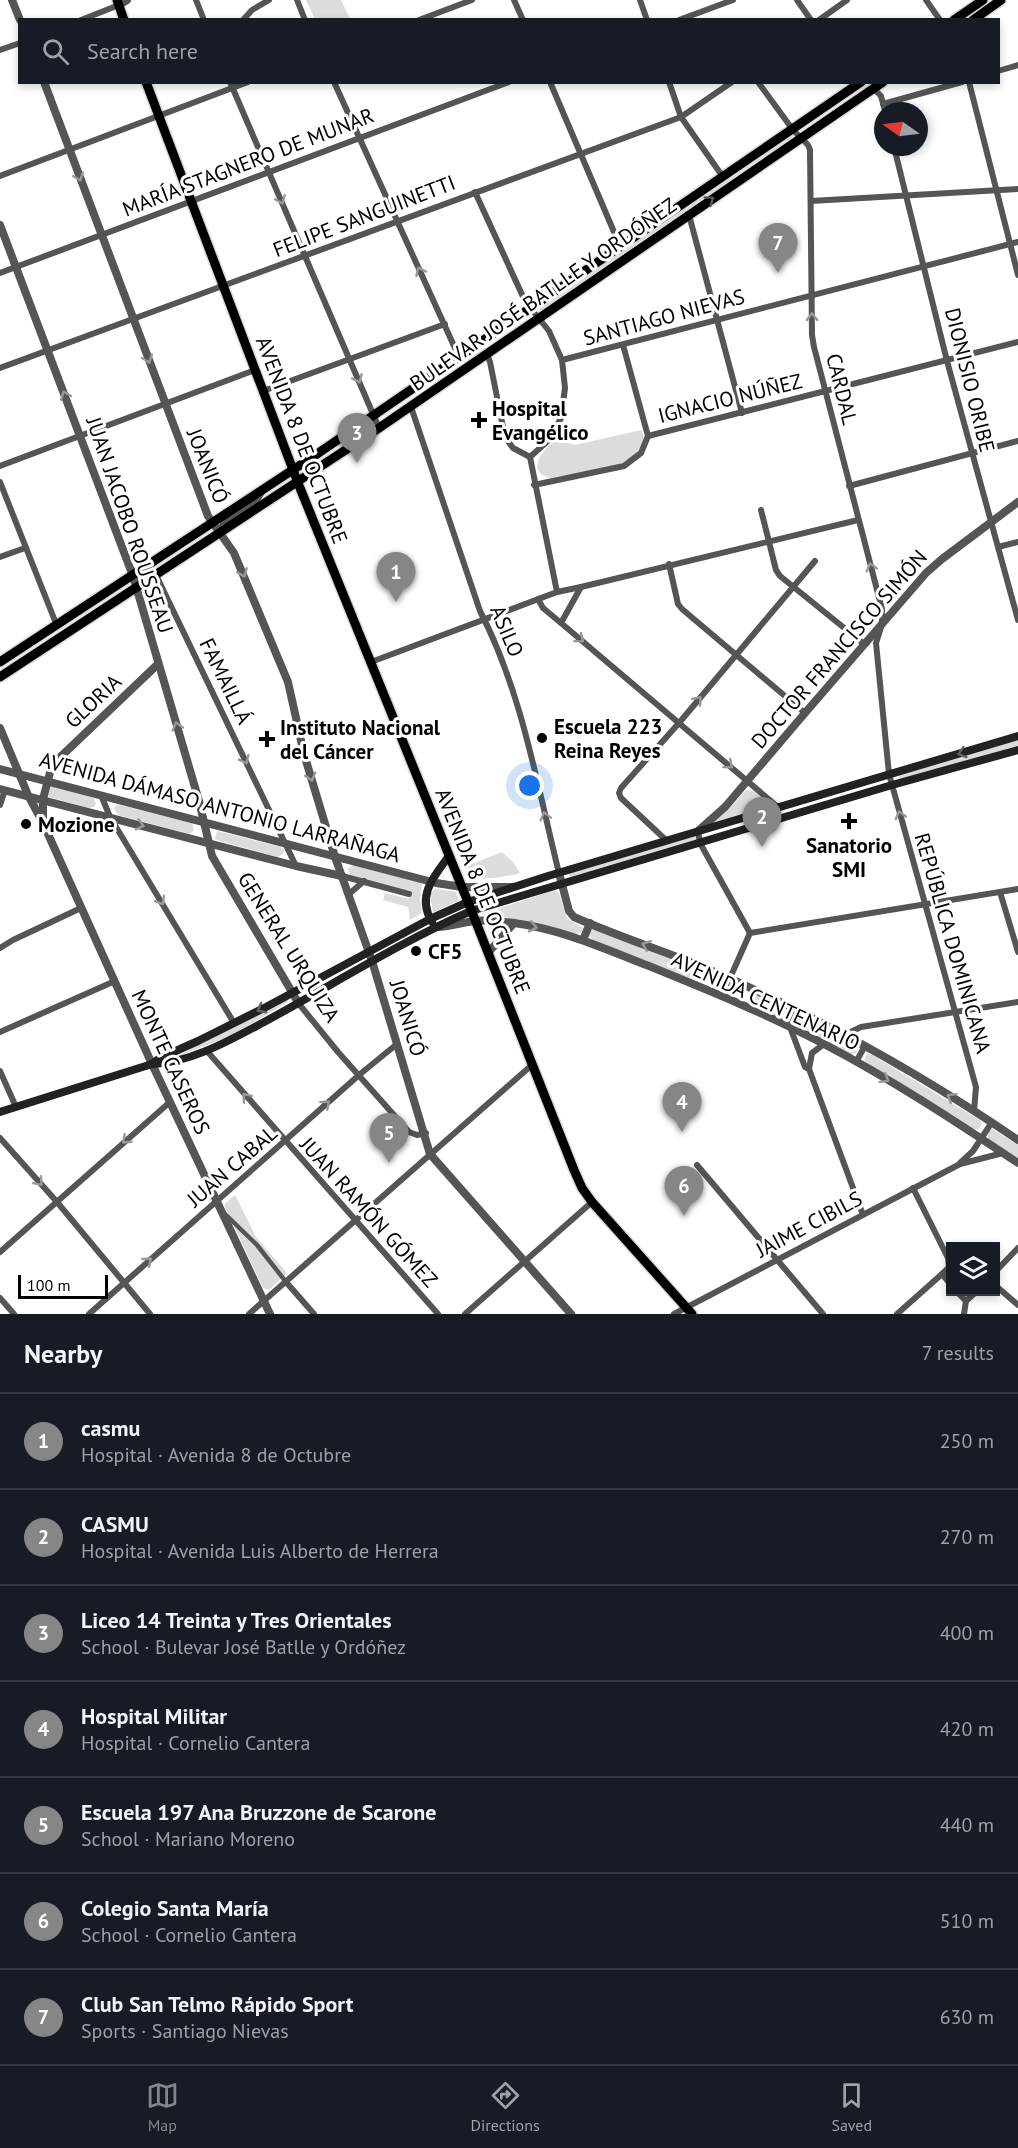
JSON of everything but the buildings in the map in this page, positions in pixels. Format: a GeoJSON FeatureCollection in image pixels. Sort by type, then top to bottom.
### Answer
{"type":"FeatureCollection","features":[{"type":"Feature","properties":{"kind":"main road"},"geometry":{"type":"LineString","coordinates":[[957,18],[983,0]]}},
{"type":"Feature","properties":{"kind":"main road"},"geometry":{"type":"LineString","coordinates":[[977,18],[1001,0]]}},
{"type":"Feature","properties":{"kind":"main road"},"geometry":{"type":"LineString","coordinates":[[121,2],[124,18]]}},
{"type":"Feature","properties":{"kind":"main road","name":"AVENIDA 8 DE OCTUBRE"},"geometry":{"type":"LineString","coordinates":[[147,84],[193,201],[298,483],[470,906],[574,1170],[582,1188],[592,1202],[689,1311]]}},
{"type":"Feature","properties":{"kind":"main road","name":"BULEVAR JOSÉ BATLLE Y ORDÓÑEZ"},"geometry":{"type":"LineString","coordinates":[[0,662],[374,415],[859,84]]}},
{"type":"Feature","properties":{"kind":"main road","name":"BULEVAR JOSÉ BATLLE Y ORDÓÑEZ"},"geometry":{"type":"LineString","coordinates":[[0,677],[298,483],[803,139],[880,84]]}},
{"type":"Feature","properties":{"kind":"main road"},"geometry":{"type":"LineString","coordinates":[[413,405],[424,391],[461,363],[459,357]]}},
{"type":"Feature","properties":{"kind":"main road"},"geometry":{"type":"LineString","coordinates":[[81,625],[87,615],[129,586],[133,576]]}},
{"type":"Feature","properties":{"kind":"main road"},"geometry":{"type":"LineString","coordinates":[[0,670],[14,660],[23,647]]}},
{"type":"Feature","properties":{"kind":"main road"},"geometry":{"type":"LineString","coordinates":[[0,1112],[152,1064],[163,1064],[206,1050],[299,1004],[372,961],[437,927],[470,906],[512,887],[1018,736]]}},
{"type":"Feature","properties":{"kind":"main road"},"geometry":{"type":"LineString","coordinates":[[152,1064],[430,919],[470,906],[562,883],[1018,750]]}},
{"type":"Feature","properties":{"kind":"main road"},"geometry":{"type":"LineString","coordinates":[[437,927],[430,919],[425,898],[430,881],[449,856]]}},
{"type":"Feature","properties":{"kind":"street"},"geometry":{"type":"LineString","coordinates":[[12,0],[19,18]]}},
{"type":"Feature","properties":{"kind":"street"},"geometry":{"type":"LineString","coordinates":[[196,0],[203,18]]}},
{"type":"Feature","properties":{"kind":"street"},"geometry":{"type":"LineString","coordinates":[[245,18],[252,10],[269,0]]}},
{"type":"Feature","properties":{"kind":"street"},"geometry":{"type":"LineString","coordinates":[[297,0],[304,18]]}},
{"type":"Feature","properties":{"kind":"street"},"geometry":{"type":"LineString","coordinates":[[424,18],[472,0]]}},
{"type":"Feature","properties":{"kind":"street"},"geometry":{"type":"LineString","coordinates":[[514,0],[522,18]]}},
{"type":"Feature","properties":{"kind":"street"},"geometry":{"type":"LineString","coordinates":[[640,0],[646,18]]}},
{"type":"Feature","properties":{"kind":"street"},"geometry":{"type":"LineString","coordinates":[[684,18],[733,0]]}},
{"type":"Feature","properties":{"kind":"street"},"geometry":{"type":"LineString","coordinates":[[797,0],[810,18]]}},
{"type":"Feature","properties":{"kind":"street"},"geometry":{"type":"LineString","coordinates":[[822,18],[847,0]]}},
{"type":"Feature","properties":{"kind":"street"},"geometry":{"type":"LineString","coordinates":[[926,0],[939,18]]}},
{"type":"Feature","properties":{"kind":"street"},"geometry":{"type":"LineString","coordinates":[[85,18],[121,2]]}},
{"type":"Feature","properties":{"kind":"street"},"geometry":{"type":"LineString","coordinates":[[0,50],[18,44]]}},
{"type":"Feature","properties":{"kind":"street"},"geometry":{"type":"LineString","coordinates":[[1000,71],[1018,65]]}},
{"type":"Feature","properties":{"kind":"street","name":"JOANICÓ"},"geometry":{"type":"LineString","coordinates":[[45,84],[208,516],[234,553],[288,682],[304,754],[335,857],[372,961],[426,1133],[430,1154]]}},
{"type":"Feature","properties":{"kind":"street"},"geometry":{"type":"LineString","coordinates":[[335,84],[459,357]]}},
{"type":"Feature","properties":{"kind":"street","name":"MARÍA STAGNERO DE MUNAR"},"geometry":{"type":"LineString","coordinates":[[0,273],[504,84]]}},
{"type":"Feature","properties":{"kind":"street"},"geometry":{"type":"LineString","coordinates":[[551,84],[620,246]]}},
{"type":"Feature","properties":{"kind":"street"},"geometry":{"type":"LineString","coordinates":[[670,84],[681,117],[723,177]]}},
{"type":"Feature","properties":{"kind":"street","name":"FELIPE SANGUINETTI"},"geometry":{"type":"LineString","coordinates":[[0,368],[681,117],[729,84]]}},
{"type":"Feature","properties":{"kind":"street"},"geometry":{"type":"LineString","coordinates":[[759,84],[793,130],[803,139]]}},
{"type":"Feature","properties":{"kind":"street"},"geometry":{"type":"LineString","coordinates":[[900,102],[956,84]]}},
{"type":"Feature","properties":{"kind":"street"},"geometry":{"type":"LineString","coordinates":[[969,84],[1018,275]]}},
{"type":"Feature","properties":{"kind":"street"},"geometry":{"type":"LineString","coordinates":[[0,176],[158,116],[231,85],[379,428]]}},
{"type":"Feature","properties":{"kind":"street"},"geometry":{"type":"LineString","coordinates":[[874,88],[883,102]]}},
{"type":"Feature","properties":{"kind":"street","name":"CARDAL"},"geometry":{"type":"LineString","coordinates":[[803,139],[810,150],[812,335],[882,609],[882,624],[876,643],[892,785]]}},
{"type":"Feature","properties":{"kind":"street","name":"DIONISIO ORIBE"},"geometry":{"type":"LineString","coordinates":[[896,156],[947,361],[1018,620]]}},
{"type":"Feature","properties":{"kind":"street"},"geometry":{"type":"LineString","coordinates":[[811,201],[1018,189]]}},
{"type":"Feature","properties":{"kind":"street"},"geometry":{"type":"LineString","coordinates":[[475,192],[525,301],[549,331],[562,360],[565,388],[561,417],[550,439],[530,457]]}},
{"type":"Feature","properties":{"kind":"street"},"geometry":{"type":"LineString","coordinates":[[690,215],[742,413]]}},
{"type":"Feature","properties":{"kind":"street","name":"JUAN JACOBO ROUSSEAU"},"geometry":{"type":"LineString","coordinates":[[0,225],[133,576],[208,843]]}},
{"type":"Feature","properties":{"kind":"street","name":"SANTIAGO NIEVAS"},"geometry":{"type":"LineString","coordinates":[[562,360],[1018,242]]}},
{"type":"Feature","properties":{"kind":"street"},"geometry":{"type":"LineString","coordinates":[[263,391],[445,324]]}},
{"type":"Feature","properties":{"kind":"street","name":"IGNACIO NÚÑEZ"},"geometry":{"type":"LineString","coordinates":[[534,485],[624,466],[641,453],[648,436],[1018,342]]}},
{"type":"Feature","properties":{"kind":"street"},"geometry":{"type":"LineString","coordinates":[[623,345],[648,436]]}},
{"type":"Feature","properties":{"kind":"street"},"geometry":{"type":"LineString","coordinates":[[487,354],[505,437],[513,448],[530,457]]}},
{"type":"Feature","properties":{"kind":"street"},"geometry":{"type":"LineString","coordinates":[[0,466],[255,370]]}},
{"type":"Feature","properties":{"kind":"street","name":"ASILO"},"geometry":{"type":"LineString","coordinates":[[413,405],[484,620],[513,692],[559,873]]}},
{"type":"Feature","properties":{"kind":"street"},"geometry":{"type":"LineString","coordinates":[[849,486],[1018,441]]}},
{"type":"Feature","properties":{"kind":"street"},"geometry":{"type":"LineString","coordinates":[[530,457],[556,592]]}},
{"type":"Feature","properties":{"kind":"street"},"geometry":{"type":"LineString","coordinates":[[0,482],[57,626]]}},
{"type":"Feature","properties":{"kind":"street","name":"BULEVAR JOSÉ BATLLE Y ORDÓÑEZ"},"geometry":{"type":"LineString","coordinates":[[221,532],[224,523],[255,502],[262,490]]}},
{"type":"Feature","properties":{"kind":"street","name":"DOCTOR FRANCISCO SIMÓN"},"geometry":{"type":"LineString","coordinates":[[698,831],[725,807],[926,573],[1018,502]]}},
{"type":"Feature","properties":{"kind":"street"},"geometry":{"type":"LineString","coordinates":[[761,510],[777,572],[864,644],[876,643]]}},
{"type":"Feature","properties":{"kind":"street"},"geometry":{"type":"LineString","coordinates":[[371,662],[556,592],[858,520]]}},
{"type":"Feature","properties":{"kind":"street"},"geometry":{"type":"LineString","coordinates":[[998,547],[1018,542]]}},
{"type":"Feature","properties":{"kind":"street"},"geometry":{"type":"LineString","coordinates":[[0,557],[25,548]]}},
{"type":"Feature","properties":{"kind":"street"},"geometry":{"type":"LineString","coordinates":[[667,841],[621,798],[619,793],[621,788],[679,723],[815,561]]}},
{"type":"Feature","properties":{"kind":"street"},"geometry":{"type":"LineString","coordinates":[[669,564],[678,604],[805,712]]}},
{"type":"Feature","properties":{"kind":"street","name":"FAMAILLÁ"},"geometry":{"type":"LineString","coordinates":[[156,575],[296,866]]}},
{"type":"Feature","properties":{"kind":"street"},"geometry":{"type":"LineString","coordinates":[[561,623],[581,587]]}},
{"type":"Feature","properties":{"kind":"street"},"geometry":{"type":"LineString","coordinates":[[538,599],[543,608],[779,808]]}},
{"type":"Feature","properties":{"kind":"street","name":"GLORIA"},"geometry":{"type":"LineString","coordinates":[[43,799],[52,765],[57,759],[159,664]]}},
{"type":"Feature","properties":{"kind":"street","name":"MONTE CASEROS"},"geometry":{"type":"LineString","coordinates":[[0,728],[28,795],[44,823],[152,1064],[270,1314]]}},
{"type":"Feature","properties":{"kind":"street","name":"AVENIDA DÁMASO ANTONIO LARRAÑAGA"},"geometry":{"type":"LineString","coordinates":[[0,769],[430,881],[462,887],[512,887]]}},
{"type":"Feature","properties":{"kind":"street","name":"REPÚBLICA DOMINICANA"},"geometry":{"type":"LineString","coordinates":[[892,785],[976,1087],[974,1111]]}},
{"type":"Feature","properties":{"kind":"street"},"geometry":{"type":"LineString","coordinates":[[0,805],[2,790]]}},
{"type":"Feature","properties":{"kind":"street","name":"AVENIDA DÁMASO ANTONIO LARRAÑAGA"},"geometry":{"type":"LineString","coordinates":[[2,790],[410,894]]}},
{"type":"Feature","properties":{"kind":"street"},"geometry":{"type":"LineString","coordinates":[[101,795],[110,817],[234,1023]]}},
{"type":"Feature","properties":{"kind":"street","name":"MONTE CASEROS"},"geometry":{"type":"LineString","coordinates":[[43,799],[44,823]]}},
{"type":"Feature","properties":{"kind":"street"},"geometry":{"type":"LineString","coordinates":[[698,831],[700,843],[750,933]]}},
{"type":"Feature","properties":{"kind":"street","name":"GENERAL URQUIZA"},"geometry":{"type":"LineString","coordinates":[[208,843],[215,863],[299,1004],[409,1132],[417,1135],[426,1133]]}},
{"type":"Feature","properties":{"kind":"street","name":"AVENIDA CENTENARIO"},"geometry":{"type":"LineString","coordinates":[[559,873],[572,914],[730,979],[797,1011],[865,1046],[1018,1140]]}},
{"type":"Feature","properties":{"kind":"street"},"geometry":{"type":"LineString","coordinates":[[349,894],[364,881]]}},
{"type":"Feature","properties":{"kind":"street"},"geometry":{"type":"LineString","coordinates":[[750,933],[1018,889]]}},
{"type":"Feature","properties":{"kind":"street"},"geometry":{"type":"LineString","coordinates":[[1000,892],[1018,952]]}},
{"type":"Feature","properties":{"kind":"street"},"geometry":{"type":"LineString","coordinates":[[0,948],[81,908]]}},
{"type":"Feature","properties":{"kind":"street","name":"AVENIDA CENTENARIO"},"geometry":{"type":"LineString","coordinates":[[437,927],[475,921],[514,923],[583,940],[722,996],[790,1027],[856,1062],[1018,1163]]}},
{"type":"Feature","properties":{"kind":"street"},"geometry":{"type":"LineString","coordinates":[[488,953],[514,923]]}},
{"type":"Feature","properties":{"kind":"street"},"geometry":{"type":"LineString","coordinates":[[583,940],[590,923]]}},
{"type":"Feature","properties":{"kind":"street"},"geometry":{"type":"LineString","coordinates":[[722,996],[750,933]]}},
{"type":"Feature","properties":{"kind":"street"},"geometry":{"type":"LineString","coordinates":[[0,1032],[115,981]]}},
{"type":"Feature","properties":{"kind":"street"},"geometry":{"type":"LineString","coordinates":[[844,1035],[861,1027],[1018,1002]]}},
{"type":"Feature","properties":{"kind":"street"},"geometry":{"type":"LineString","coordinates":[[797,1011],[790,1027],[805,1066],[809,1069],[862,1215]]}},
{"type":"Feature","properties":{"kind":"street","name":"JUAN CABAL"},"geometry":{"type":"LineString","coordinates":[[89,1314],[397,1044]]}},
{"type":"Feature","properties":{"kind":"street"},"geometry":{"type":"LineString","coordinates":[[809,1069],[812,1053],[824,1044]]}},
{"type":"Feature","properties":{"kind":"street"},"geometry":{"type":"LineString","coordinates":[[856,1062],[865,1046]]}},
{"type":"Feature","properties":{"kind":"street","name":"JUAN RAMÓN GÓMEZ"},"geometry":{"type":"LineString","coordinates":[[206,1050],[438,1314]]}},
{"type":"Feature","properties":{"kind":"street"},"geometry":{"type":"LineString","coordinates":[[249,1314],[533,1064]]}},
{"type":"Feature","properties":{"kind":"street"},"geometry":{"type":"LineString","coordinates":[[0,1071],[16,1107]]}},
{"type":"Feature","properties":{"kind":"street"},"geometry":{"type":"LineString","coordinates":[[0,1252],[170,1102]]}},
{"type":"Feature","properties":{"kind":"street","name":"JAIME CIBILS"},"geometry":{"type":"LineString","coordinates":[[960,1164],[973,1151],[992,1122]]}},
{"type":"Feature","properties":{"kind":"street"},"geometry":{"type":"LineString","coordinates":[[0,1138],[57,1202],[150,1314]]}},
{"type":"Feature","properties":{"kind":"street","name":"JAIME CIBILS"},"geometry":{"type":"LineString","coordinates":[[674,1314],[689,1311],[776,1260],[960,1164],[1003,1153]]}},
{"type":"Feature","properties":{"kind":"street"},"geometry":{"type":"LineString","coordinates":[[430,1154],[571,1314]]}},
{"type":"Feature","properties":{"kind":"street"},"geometry":{"type":"LineString","coordinates":[[697,1165],[823,1314]]}},
{"type":"Feature","properties":{"kind":"street"},"geometry":{"type":"LineString","coordinates":[[897,1314],[948,1269],[949,1261],[913,1188]]}},
{"type":"Feature","properties":{"kind":"street"},"geometry":{"type":"LineString","coordinates":[[465,1314],[592,1202]]}},
{"type":"Feature","properties":{"kind":"street"},"geometry":{"type":"LineString","coordinates":[[220,1210],[257,1245],[285,1282],[314,1314]]}},
{"type":"Feature","properties":{"kind":"street"},"geometry":{"type":"LineString","coordinates":[[1000,1267],[1018,1248]]}},
{"type":"Feature","properties":{"kind":"street"},"geometry":{"type":"LineString","coordinates":[[942,1274],[946,1278]]}},
{"type":"Feature","properties":{"kind":"street"},"geometry":{"type":"LineString","coordinates":[[1000,1289],[1018,1305]]}},
{"type":"Feature","properties":{"kind":"street"},"geometry":{"type":"LineString","coordinates":[[961,1296],[966,1301]]}},
{"type":"Feature","properties":{"kind":"street"},"geometry":{"type":"LineString","coordinates":[[964,1314],[966,1301],[972,1296]]}},
{"type":"Feature","properties":{"kind":"street"},"geometry":{"type":"LineString","coordinates":[[0,1298],[14,1314]]}},
{"type":"Feature","properties":{"kind":"shaded area"},"geometry":{"type":"Polygon","coordinates":[[[306,0],[341,0],[350,18],[315,18],[306,0]]]}},
{"type":"Feature","properties":{"kind":"shaded area"},"geometry":{"type":"Polygon","coordinates":[[[791,137],[792,139],[540,311],[540,308],[791,137]]]}},
{"type":"Feature","properties":{"kind":"shaded area"},"geometry":{"type":"Polygon","coordinates":[[[641,430],[643,440],[639,449],[632,457],[614,466],[551,478],[543,475],[537,466],[542,454],[556,440],[575,445],[641,430]]]}},
{"type":"Feature","properties":{"kind":"shaded area"},"geometry":{"type":"Polygon","coordinates":[[[1018,740],[1018,746],[900,780],[899,775],[1018,740]]]}},
{"type":"Feature","properties":{"kind":"shaded area"},"geometry":{"type":"Polygon","coordinates":[[[51,786],[94,798],[96,804],[89,808],[49,797],[51,786]]]}},
{"type":"Feature","properties":{"kind":"shaded area"},"geometry":{"type":"Polygon","coordinates":[[[746,790],[754,791],[768,803],[767,806],[710,824],[723,815],[746,790]]]}},
{"type":"Feature","properties":{"kind":"shaded area"},"geometry":{"type":"Polygon","coordinates":[[[120,805],[192,823],[194,830],[190,834],[118,815],[114,809],[115,806],[120,805]]]}},
{"type":"Feature","properties":{"kind":"shaded area"},"geometry":{"type":"Polygon","coordinates":[[[217,831],[281,847],[284,850],[283,854],[278,857],[220,841],[215,839],[217,831]]]}},
{"type":"Feature","properties":{"kind":"shaded area"},"geometry":{"type":"Polygon","coordinates":[[[695,835],[697,839],[570,877],[568,873],[695,835]]]}},
{"type":"Feature","properties":{"kind":"shaded area"},"geometry":{"type":"Polygon","coordinates":[[[502,852],[513,862],[520,873],[487,878],[470,874],[467,866],[502,852]]]}},
{"type":"Feature","properties":{"kind":"shaded area"},"geometry":{"type":"Polygon","coordinates":[[[353,865],[422,883],[420,899],[422,913],[410,920],[408,907],[383,900],[385,893],[409,899],[411,891],[350,876],[348,869],[353,865]]]}},
{"type":"Feature","properties":{"kind":"shaded area"},"geometry":{"type":"Polygon","coordinates":[[[435,889],[456,892],[459,900],[433,913],[430,894],[435,889]]]}},
{"type":"Feature","properties":{"kind":"shaded area"},"geometry":{"type":"Polygon","coordinates":[[[555,890],[559,893],[567,918],[583,928],[581,933],[576,934],[516,919],[482,914],[555,890]]]}},
{"type":"Feature","properties":{"kind":"shaded area"},"geometry":{"type":"Polygon","coordinates":[[[595,929],[700,970],[704,977],[695,980],[593,940],[589,935],[591,930],[595,929]]]}},
{"type":"Feature","properties":{"kind":"shaded area"},"geometry":{"type":"Polygon","coordinates":[[[750,994],[787,1010],[789,1016],[782,1020],[749,1004],[747,1000],[750,994]]]}},
{"type":"Feature","properties":{"kind":"shaded area"},"geometry":{"type":"Polygon","coordinates":[[[288,999],[288,1002],[233,1035],[173,1058],[288,999]]]}},
{"type":"Feature","properties":{"kind":"shaded area"},"geometry":{"type":"Polygon","coordinates":[[[802,1018],[855,1045],[856,1053],[850,1055],[799,1027],[798,1022],[802,1018]]]}},
{"type":"Feature","properties":{"kind":"shaded area"},"geometry":{"type":"Polygon","coordinates":[[[867,1054],[980,1120],[982,1123],[980,1128],[975,1130],[866,1063],[864,1060],[867,1054]]]}},
{"type":"Feature","properties":{"kind":"shaded area"},"geometry":{"type":"Polygon","coordinates":[[[992,1129],[1018,1145],[1018,1158],[988,1139],[988,1132],[992,1129]]]}},
{"type":"Feature","properties":{"kind":"shaded area"},"geometry":{"type":"Polygon","coordinates":[[[235,1195],[256,1237],[287,1273],[269,1290],[263,1288],[224,1205],[235,1195]]]}},
{"type":"Feature","properties":{"kind":"place","name":"Club San Telmo Rápido Sport"},"geometry":{"type":"Point","coordinates":[778,273]}},
{"type":"Feature","properties":{"kind":"place","name":"Hospital Evangélico"},"geometry":{"type":"Point","coordinates":[479,420]}},
{"type":"Feature","properties":{"kind":"place","name":"Liceo 14 Treinta y Tres Orientales"},"geometry":{"type":"Point","coordinates":[357,463]}},
{"type":"Feature","properties":{"kind":"place","name":"casmu"},"geometry":{"type":"Point","coordinates":[396,602]}},
{"type":"Feature","properties":{"kind":"place","name":"Escuela 223 Reina Reyes"},"geometry":{"type":"Point","coordinates":[542,738]}},
{"type":"Feature","properties":{"kind":"place","name":"Instituto Nacional del Cáncer"},"geometry":{"type":"Point","coordinates":[267,739]}},
{"type":"Feature","properties":{"kind":"place","name":"Sanatorio SMI"},"geometry":{"type":"Point","coordinates":[849,821]}},
{"type":"Feature","properties":{"kind":"place","name":"Mozione"},"geometry":{"type":"Point","coordinates":[26,824]}},
{"type":"Feature","properties":{"kind":"place","name":"CASMU"},"geometry":{"type":"Point","coordinates":[762,847]}},
{"type":"Feature","properties":{"kind":"place","name":"CF5"},"geometry":{"type":"Point","coordinates":[416,951]}},
{"type":"Feature","properties":{"kind":"place","name":"Hospital Militar"},"geometry":{"type":"Point","coordinates":[682,1132]}},
{"type":"Feature","properties":{"kind":"place","name":"Escuela 197 Ana Bruzzone de Scarone"},"geometry":{"type":"Point","coordinates":[389,1163]}},
{"type":"Feature","properties":{"kind":"place","name":"Colegio Santa María"},"geometry":{"type":"Point","coordinates":[684,1216]}}]}
